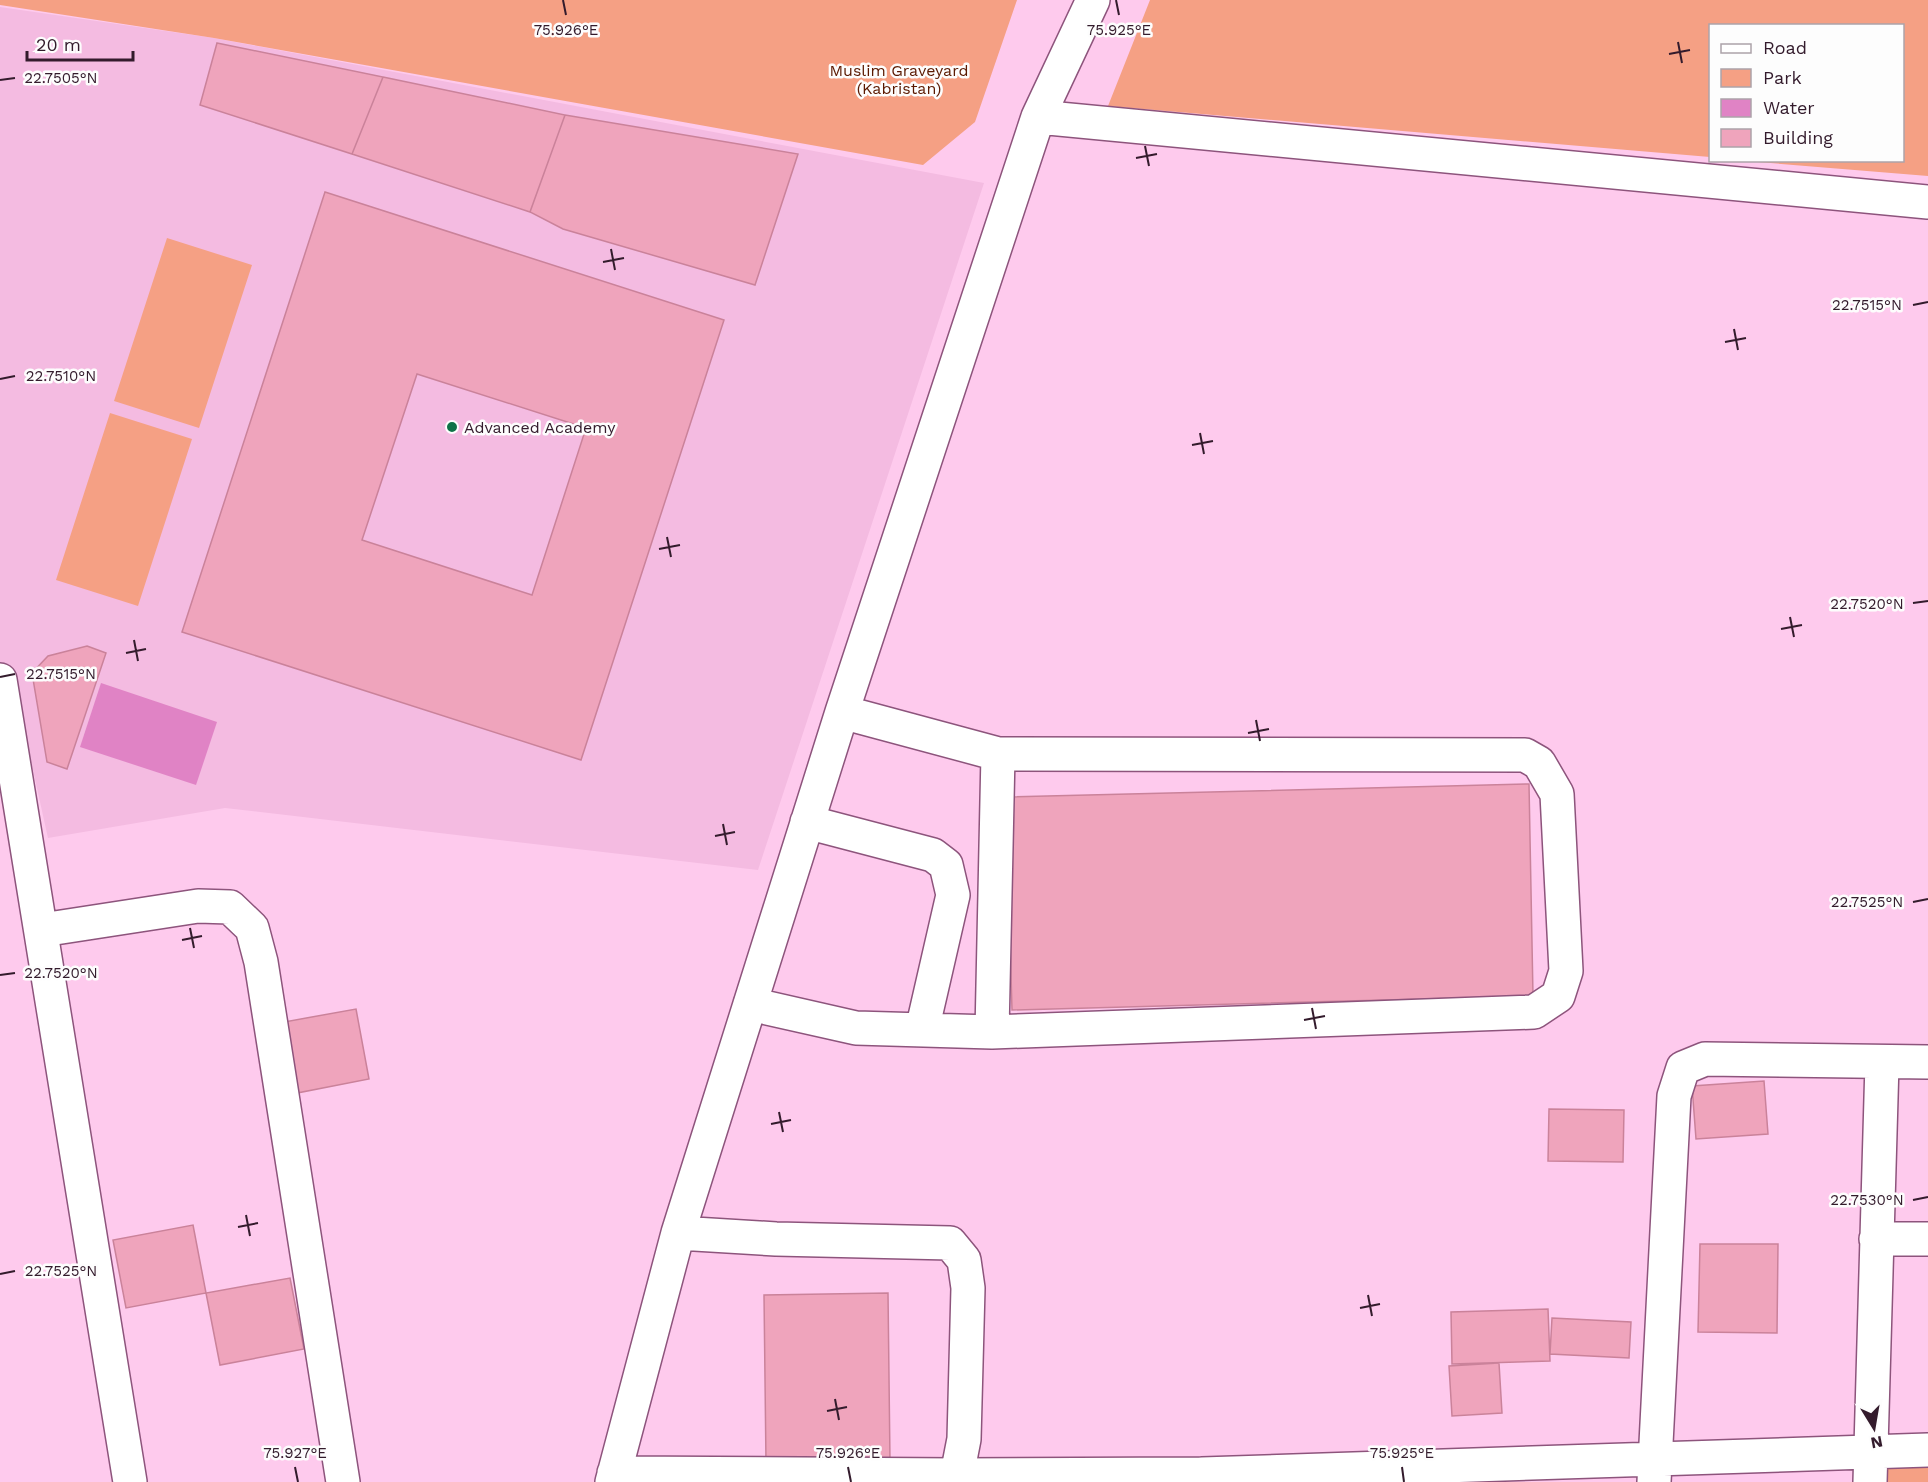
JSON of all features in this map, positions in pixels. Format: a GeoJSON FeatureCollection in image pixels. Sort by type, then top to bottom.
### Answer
{"type":"FeatureCollection","features":[{"type":"Feature","properties":{"kind":"street"},"geometry":{"type":"LineString","coordinates":[[1093,0],[1038,117],[842,711],[678,1233],[613,1477],[1201,1478],[1870,1466],[1928,1450]]}},
{"type":"Feature","properties":{"kind":"street"},"geometry":{"type":"LineString","coordinates":[[1038,117],[1928,202]]}},
{"type":"Feature","properties":{"kind":"street"},"geometry":{"type":"LineString","coordinates":[[0,680],[130,1482]]}},
{"type":"Feature","properties":{"kind":"street"},"geometry":{"type":"LineString","coordinates":[[750,1004],[856,1028],[992,1032],[1534,1012],[1558,996],[1566,971],[1557,794],[1539,763],[1525,755],[998,754],[842,711]]}},
{"type":"Feature","properties":{"kind":"street"},"geometry":{"type":"LineString","coordinates":[[992,1032],[998,754]]}},
{"type":"Feature","properties":{"kind":"street"},"geometry":{"type":"LineString","coordinates":[[807,822],[933,855],[946,866],[953,895],[922,1030]]}},
{"type":"Feature","properties":{"kind":"street"},"geometry":{"type":"LineString","coordinates":[[42,930],[198,906],[230,908],[252,928],[261,962],[343,1482]]}},
{"type":"Feature","properties":{"kind":"street"},"geometry":{"type":"LineString","coordinates":[[1654,1470],[1674,1096],[1683,1068],[1705,1059],[1928,1062]]}},
{"type":"Feature","properties":{"kind":"street"},"geometry":{"type":"LineString","coordinates":[[1870,1466],[1882,1063]]}},
{"type":"Feature","properties":{"kind":"street"},"geometry":{"type":"LineString","coordinates":[[678,1233],[776,1239],[950,1243],[964,1260],[968,1288],[964,1439],[957,1479]]}},
{"type":"Feature","properties":{"kind":"street"},"geometry":{"type":"LineString","coordinates":[[1876,1239],[1928,1239]]}},
{"type":"Feature","properties":{"kind":"shaded area","name":"Advanced Academy"},"geometry":{"type":"Polygon","coordinates":[[[0,7],[214,38],[984,183],[758,870],[225,808],[48,838],[11,671],[0,672],[0,7]]]}},
{"type":"Feature","properties":{"kind":"green space","name":"Muslim Graveyard (Kabristan)"},"geometry":{"type":"Polygon","coordinates":[[[0,0],[1017,0],[975,122],[923,165],[214,38],[0,5],[0,0]]]}},
{"type":"Feature","properties":{"kind":"green space"},"geometry":{"type":"Polygon","coordinates":[[[1150,0],[1928,0],[1928,176],[1757,162],[1904,162],[1904,24],[1709,24],[1709,157],[1108,106],[1150,0]]]}},
{"type":"Feature","properties":{"kind":"green space"},"geometry":{"type":"Polygon","coordinates":[[[167,238],[252,265],[199,428],[114,401],[167,238]]]}},
{"type":"Feature","properties":{"kind":"green space"},"geometry":{"type":"Polygon","coordinates":[[[110,413],[192,439],[138,606],[56,580],[110,413]]]}},
{"type":"Feature","properties":{"kind":"green space"},"geometry":{"type":"Polygon","coordinates":[[[1876,1438],[1928,1438],[1928,1482],[1876,1482],[1876,1438]]]}},
{"type":"Feature","properties":{"kind":"water"},"geometry":{"type":"Polygon","coordinates":[[[101,683],[217,722],[196,785],[80,747],[101,683]]]}},
{"type":"Feature","properties":{"kind":"building"},"geometry":{"type":"Polygon","coordinates":[[[217,43],[383,77],[352,154],[200,105],[217,43]]]}},
{"type":"Feature","properties":{"kind":"building"},"geometry":{"type":"Polygon","coordinates":[[[383,77],[565,115],[530,212],[352,154],[383,77]]]}},
{"type":"Feature","properties":{"kind":"building"},"geometry":{"type":"Polygon","coordinates":[[[565,115],[798,154],[755,285],[563,229],[530,212],[565,115]]]}},
{"type":"Feature","properties":{"kind":"building"},"geometry":{"type":"Polygon","coordinates":[[[325,192],[724,320],[581,760],[182,632],[325,192]],[[417,374],[362,540],[532,595],[586,428],[417,374]]]}},
{"type":"Feature","properties":{"kind":"building"},"geometry":{"type":"Polygon","coordinates":[[[87,646],[106,653],[67,769],[47,762],[32,673],[48,656],[87,646]]]}},
{"type":"Feature","properties":{"kind":"building"},"geometry":{"type":"Polygon","coordinates":[[[1529,784],[1533,996],[1012,1010],[1006,797],[1529,784]]]}},
{"type":"Feature","properties":{"kind":"building"},"geometry":{"type":"Polygon","coordinates":[[[356,1009],[369,1079],[297,1093],[284,1022],[356,1009]]]}},
{"type":"Feature","properties":{"kind":"building"},"geometry":{"type":"Polygon","coordinates":[[[1764,1081],[1768,1134],[1696,1139],[1692,1086],[1764,1081]]]}},
{"type":"Feature","properties":{"kind":"building"},"geometry":{"type":"Polygon","coordinates":[[[1549,1109],[1624,1110],[1623,1162],[1548,1161],[1549,1109]]]}},
{"type":"Feature","properties":{"kind":"building"},"geometry":{"type":"Polygon","coordinates":[[[193,1225],[206,1293],[126,1308],[113,1240],[193,1225]]]}},
{"type":"Feature","properties":{"kind":"building"},"geometry":{"type":"Polygon","coordinates":[[[1700,1244],[1778,1244],[1777,1333],[1698,1332],[1700,1244]]]}},
{"type":"Feature","properties":{"kind":"building"},"geometry":{"type":"Polygon","coordinates":[[[290,1278],[304,1349],[220,1365],[206,1293],[290,1278]]]}},
{"type":"Feature","properties":{"kind":"building"},"geometry":{"type":"Polygon","coordinates":[[[888,1293],[890,1461],[766,1463],[764,1295],[888,1293]]]}},
{"type":"Feature","properties":{"kind":"building"},"geometry":{"type":"Polygon","coordinates":[[[1548,1309],[1550,1361],[1452,1364],[1451,1312],[1548,1309]]]}},
{"type":"Feature","properties":{"kind":"building"},"geometry":{"type":"Polygon","coordinates":[[[1552,1318],[1631,1322],[1629,1358],[1550,1354],[1552,1318]]]}},
{"type":"Feature","properties":{"kind":"building"},"geometry":{"type":"Polygon","coordinates":[[[1499,1363],[1502,1413],[1452,1416],[1449,1366],[1499,1363]]]}},
{"type":"Feature","properties":{"kind":"place","name":"Advanced Academy"},"geometry":{"type":"Point","coordinates":[452,427]}}]}
